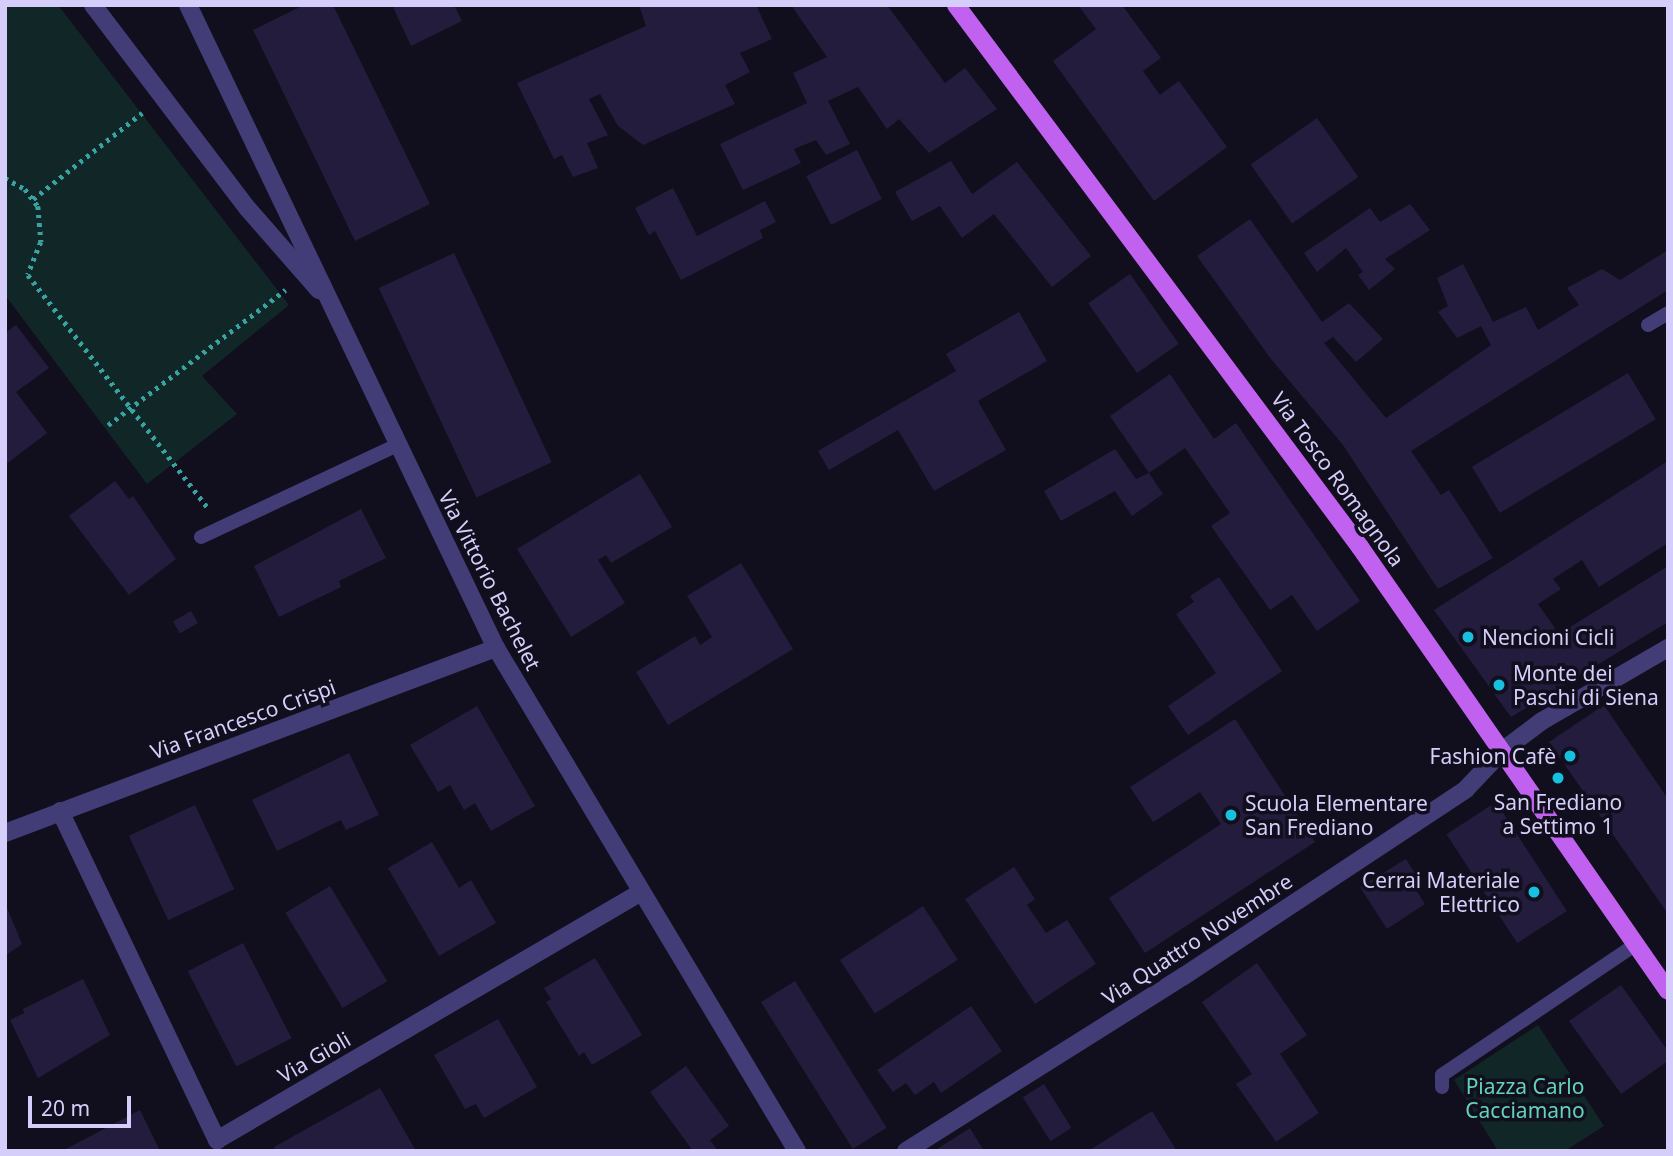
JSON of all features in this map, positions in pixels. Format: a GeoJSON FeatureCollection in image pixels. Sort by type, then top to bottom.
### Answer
{"type":"FeatureCollection","features":[{"type":"Feature","properties":{"kind":"main road","name":"Via Tosco Romagnola"},"geometry":{"type":"LineString","coordinates":[[956,5],[1352,536],[1668,991]]}},
{"type":"Feature","properties":{"kind":"street"},"geometry":{"type":"LineString","coordinates":[[93,5],[302,276],[324,295]]}},
{"type":"Feature","properties":{"kind":"street","name":"Via Vittorio Bachelet"},"geometry":{"type":"LineString","coordinates":[[188,5],[324,295],[496,648],[640,893],[797,1151]]}},
{"type":"Feature","properties":{"kind":"street","name":"Via Francesco Crispi"},"geometry":{"type":"LineString","coordinates":[[5,833],[496,648]]}},
{"type":"Feature","properties":{"kind":"street","name":"Via Quattro Novembre"},"geometry":{"type":"LineString","coordinates":[[906,1151],[1184,976],[1455,797],[1502,751],[1542,721],[1668,648]]}},
{"type":"Feature","properties":{"kind":"street","name":"Via Gioli"},"geometry":{"type":"LineString","coordinates":[[60,811],[217,1140],[640,893]]}},
{"type":"Feature","properties":{"kind":"lane"},"geometry":{"type":"LineString","coordinates":[[1648,325],[1668,313]]}},
{"type":"Feature","properties":{"kind":"lane"},"geometry":{"type":"LineString","coordinates":[[201,537],[397,445]]}},
{"type":"Feature","properties":{"kind":"lane"},"geometry":{"type":"LineString","coordinates":[[1442,1087],[1443,1075],[1635,946]]}},
{"type":"Feature","properties":{"kind":"path"},"geometry":{"type":"LineString","coordinates":[[33,199],[162,97]]}},
{"type":"Feature","properties":{"kind":"path"},"geometry":{"type":"LineString","coordinates":[[5,178],[33,199],[42,223],[41,242],[28,275],[222,527]]}},
{"type":"Feature","properties":{"kind":"path"},"geometry":{"type":"LineString","coordinates":[[108,425],[302,276]]}},
{"type":"Feature","properties":{"kind":"green space"},"geometry":{"type":"Polygon","coordinates":[[[5,5],[58,5],[289,305],[202,376],[237,414],[147,484],[5,295],[5,5]]]}},
{"type":"Feature","properties":{"kind":"green space","name":"Piazza Carlo Cacciamano"},"geometry":{"type":"Polygon","coordinates":[[[1538,1025],[1604,1126],[1565,1151],[1498,1151],[1454,1080],[1538,1025]]]}},
{"type":"Feature","properties":{"kind":"building"},"geometry":{"type":"Polygon","coordinates":[[[304,5],[333,5],[430,204],[355,241],[253,30],[304,5]]]}},
{"type":"Feature","properties":{"kind":"building"},"geometry":{"type":"Polygon","coordinates":[[[392,5],[454,5],[462,21],[411,46],[392,5]]]}},
{"type":"Feature","properties":{"kind":"building"},"geometry":{"type":"Polygon","coordinates":[[[639,5],[756,5],[772,39],[740,53],[750,72],[725,85],[735,104],[643,145],[618,126],[600,94],[589,99],[608,135],[587,143],[598,168],[573,177],[562,155],[554,159],[517,83],[646,26],[639,5]]]}},
{"type":"Feature","properties":{"kind":"building"},"geometry":{"type":"Polygon","coordinates":[[[791,5],[887,5],[945,83],[965,68],[997,109],[929,153],[899,119],[887,129],[858,87],[828,101],[850,144],[826,155],[816,140],[794,149],[801,163],[743,190],[720,144],[807,103],[793,73],[827,57],[791,5]]]}},
{"type":"Feature","properties":{"kind":"building"},"geometry":{"type":"Polygon","coordinates":[[[1078,5],[1122,5],[1161,58],[1143,71],[1160,95],[1179,81],[1227,147],[1154,201],[1053,61],[1096,29],[1078,5]]]}},
{"type":"Feature","properties":{"kind":"building"},"geometry":{"type":"Polygon","coordinates":[[[1317,118],[1358,177],[1292,223],[1251,164],[1317,118]]]}},
{"type":"Feature","properties":{"kind":"building"},"geometry":{"type":"Polygon","coordinates":[[[857,150],[882,199],[831,225],[806,176],[857,150]]]}},
{"type":"Feature","properties":{"kind":"building"},"geometry":{"type":"Polygon","coordinates":[[[951,161],[972,194],[1017,162],[1091,256],[1052,287],[994,214],[962,238],[940,206],[912,221],[895,192],[951,161]]]}},
{"type":"Feature","properties":{"kind":"building"},"geometry":{"type":"Polygon","coordinates":[[[673,188],[697,236],[765,201],[776,222],[760,230],[763,238],[681,280],[655,231],[649,235],[635,208],[673,188]]]}},
{"type":"Feature","properties":{"kind":"building"},"geometry":{"type":"Polygon","coordinates":[[[1410,204],[1430,230],[1385,259],[1395,269],[1369,290],[1358,275],[1363,272],[1346,248],[1317,272],[1304,253],[1370,208],[1380,222],[1410,204]]]}},
{"type":"Feature","properties":{"kind":"building"},"geometry":{"type":"Polygon","coordinates":[[[1250,219],[1322,322],[1349,303],[1383,339],[1356,362],[1333,337],[1324,343],[1386,418],[1491,345],[1481,326],[1457,338],[1438,312],[1448,306],[1437,278],[1463,264],[1493,322],[1526,307],[1538,330],[1579,305],[1567,288],[1602,269],[1620,280],[1668,250],[1668,290],[1411,451],[1441,495],[1449,490],[1493,558],[1438,589],[1343,445],[1271,359],[1197,256],[1250,219]]]}},
{"type":"Feature","properties":{"kind":"building"},"geometry":{"type":"Polygon","coordinates":[[[454,253],[552,462],[476,497],[379,288],[454,253]]]}},
{"type":"Feature","properties":{"kind":"building"},"geometry":{"type":"Polygon","coordinates":[[[1130,274],[1179,344],[1137,373],[1088,303],[1130,274]]]}},
{"type":"Feature","properties":{"kind":"building"},"geometry":{"type":"Polygon","coordinates":[[[1019,312],[1047,361],[978,401],[1006,450],[934,491],[898,430],[829,470],[818,451],[956,371],[946,354],[1019,312]]]}},
{"type":"Feature","properties":{"kind":"building"},"geometry":{"type":"Polygon","coordinates":[[[16,325],[49,368],[16,392],[47,433],[5,465],[5,333],[16,325]]]}},
{"type":"Feature","properties":{"kind":"building"},"geometry":{"type":"Polygon","coordinates":[[[1628,373],[1656,419],[1500,513],[1472,467],[1628,373]]]}},
{"type":"Feature","properties":{"kind":"building"},"geometry":{"type":"Polygon","coordinates":[[[1170,374],[1214,439],[1236,423],[1360,601],[1317,631],[1292,595],[1270,610],[1211,526],[1230,513],[1185,448],[1149,473],[1110,416],[1170,374]]]}},
{"type":"Feature","properties":{"kind":"building"},"geometry":{"type":"Polygon","coordinates":[[[1115,449],[1136,479],[1149,473],[1163,494],[1132,516],[1115,491],[1061,521],[1044,491],[1115,449]]]}},
{"type":"Feature","properties":{"kind":"building"},"geometry":{"type":"Polygon","coordinates":[[[1668,461],[1668,543],[1599,587],[1582,560],[1553,579],[1561,589],[1538,604],[1559,634],[1668,566],[1668,622],[1511,717],[1434,610],[1668,461]]]}},
{"type":"Feature","properties":{"kind":"building"},"geometry":{"type":"Polygon","coordinates":[[[640,474],[672,527],[611,563],[606,555],[598,560],[625,603],[571,637],[517,549],[640,474]]]}},
{"type":"Feature","properties":{"kind":"building"},"geometry":{"type":"Polygon","coordinates":[[[115,481],[129,499],[133,496],[176,559],[129,595],[69,516],[115,481]]]}},
{"type":"Feature","properties":{"kind":"building"},"geometry":{"type":"Polygon","coordinates":[[[361,509],[386,558],[339,581],[341,587],[279,617],[254,566],[361,509]]]}},
{"type":"Feature","properties":{"kind":"building"},"geometry":{"type":"Polygon","coordinates":[[[741,563],[793,649],[668,725],[636,672],[695,636],[700,645],[712,637],[687,596],[741,563]]]}},
{"type":"Feature","properties":{"kind":"building"},"geometry":{"type":"Polygon","coordinates":[[[1219,577],[1282,671],[1188,735],[1168,706],[1216,673],[1176,614],[1194,602],[1190,596],[1219,577]]]}},
{"type":"Feature","properties":{"kind":"building"},"geometry":{"type":"Polygon","coordinates":[[[191,611],[198,623],[180,634],[173,622],[191,611]]]}},
{"type":"Feature","properties":{"kind":"building"},"geometry":{"type":"Polygon","coordinates":[[[1604,705],[1668,799],[1668,914],[1549,742],[1604,705]]]}},
{"type":"Feature","properties":{"kind":"building"},"geometry":{"type":"Polygon","coordinates":[[[477,706],[535,806],[491,831],[475,803],[464,810],[450,785],[438,792],[410,745],[477,706]]]}},
{"type":"Feature","properties":{"kind":"building"},"geometry":{"type":"Polygon","coordinates":[[[1235,719],[1315,842],[1145,953],[1109,898],[1221,824],[1200,792],[1153,822],[1130,787],[1235,719]]]}},
{"type":"Feature","properties":{"kind":"building"},"geometry":{"type":"Polygon","coordinates":[[[349,753],[379,815],[346,830],[341,820],[277,851],[252,800],[349,753]]]}},
{"type":"Feature","properties":{"kind":"building"},"geometry":{"type":"Polygon","coordinates":[[[1496,802],[1567,911],[1517,943],[1447,834],[1496,802]]]}},
{"type":"Feature","properties":{"kind":"building"},"geometry":{"type":"Polygon","coordinates":[[[195,805],[234,889],[168,920],[129,836],[195,805]]]}},
{"type":"Feature","properties":{"kind":"building"},"geometry":{"type":"Polygon","coordinates":[[[432,842],[459,888],[471,880],[496,923],[439,956],[388,868],[432,842]]]}},
{"type":"Feature","properties":{"kind":"building"},"geometry":{"type":"Polygon","coordinates":[[[1406,859],[1419,880],[1412,884],[1425,904],[1387,929],[1360,887],[1406,859]]]}},
{"type":"Feature","properties":{"kind":"building"},"geometry":{"type":"Polygon","coordinates":[[[1014,867],[1035,899],[1027,905],[1046,933],[1067,920],[1096,964],[1035,1004],[965,899],[1014,867]]]}},
{"type":"Feature","properties":{"kind":"building"},"geometry":{"type":"Polygon","coordinates":[[[330,886],[387,981],[343,1008],[285,913],[330,886]]]}},
{"type":"Feature","properties":{"kind":"building"},"geometry":{"type":"Polygon","coordinates":[[[5,903],[22,944],[5,956],[5,903]]]}},
{"type":"Feature","properties":{"kind":"building"},"geometry":{"type":"Polygon","coordinates":[[[923,906],[958,960],[875,1014],[840,960],[923,906]]]}},
{"type":"Feature","properties":{"kind":"building"},"geometry":{"type":"Polygon","coordinates":[[[243,943],[292,1038],[236,1066],[188,971],[243,943]]]}},
{"type":"Feature","properties":{"kind":"building"},"geometry":{"type":"Polygon","coordinates":[[[595,958],[642,1035],[592,1065],[584,1052],[579,1056],[546,1002],[551,999],[544,988],[595,958]]]}},
{"type":"Feature","properties":{"kind":"building"},"geometry":{"type":"Polygon","coordinates":[[[1257,963],[1307,1035],[1280,1054],[1319,1113],[1276,1142],[1236,1084],[1252,1074],[1202,1002],[1257,963]]]}},
{"type":"Feature","properties":{"kind":"building"},"geometry":{"type":"Polygon","coordinates":[[[83,979],[110,1035],[38,1078],[10,1020],[24,1013],[23,1009],[83,979]]]}},
{"type":"Feature","properties":{"kind":"building"},"geometry":{"type":"Polygon","coordinates":[[[795,981],[887,1128],[853,1149],[761,1002],[795,981]]]}},
{"type":"Feature","properties":{"kind":"building"},"geometry":{"type":"Polygon","coordinates":[[[1621,985],[1668,1051],[1668,1061],[1621,1094],[1569,1021],[1621,985]]]}},
{"type":"Feature","properties":{"kind":"building"},"geometry":{"type":"Polygon","coordinates":[[[971,1006],[1002,1051],[941,1093],[934,1082],[915,1095],[906,1083],[893,1092],[877,1070],[971,1006]]]}},
{"type":"Feature","properties":{"kind":"building"},"geometry":{"type":"Polygon","coordinates":[[[498,1019],[537,1087],[484,1118],[476,1104],[465,1109],[434,1055],[498,1019]]]}},
{"type":"Feature","properties":{"kind":"building"},"geometry":{"type":"Polygon","coordinates":[[[686,1066],[729,1126],[710,1140],[718,1151],[693,1151],[650,1092],[686,1066]]]}},
{"type":"Feature","properties":{"kind":"building"},"geometry":{"type":"Polygon","coordinates":[[[1044,1084],[1072,1128],[1050,1141],[1023,1097],[1044,1084]]]}},
{"type":"Feature","properties":{"kind":"building"},"geometry":{"type":"Polygon","coordinates":[[[380,1088],[416,1151],[276,1151],[274,1147],[380,1088]]]}},
{"type":"Feature","properties":{"kind":"building"},"geometry":{"type":"Polygon","coordinates":[[[140,1110],[160,1151],[62,1151],[140,1110]]]}},
{"type":"Feature","properties":{"kind":"building"},"geometry":{"type":"Polygon","coordinates":[[[1152,1111],[1177,1151],[1088,1151],[1152,1111]]]}},
{"type":"Feature","properties":{"kind":"building"},"geometry":{"type":"Polygon","coordinates":[[[970,1128],[984,1151],[934,1151],[970,1128]]]}},
{"type":"Feature","properties":{"kind":"place","name":"Nencioni Cicli"},"geometry":{"type":"Point","coordinates":[1468,637]}},
{"type":"Feature","properties":{"kind":"place","name":"Monte dei Paschi di Siena"},"geometry":{"type":"Point","coordinates":[1499,685]}},
{"type":"Feature","properties":{"kind":"place","name":"Fashion Cafè"},"geometry":{"type":"Point","coordinates":[1570,756]}},
{"type":"Feature","properties":{"kind":"place","name":"San Frediano a Settimo 1"},"geometry":{"type":"Point","coordinates":[1558,778]}},
{"type":"Feature","properties":{"kind":"place","name":"Scuola Elementare San Frediano"},"geometry":{"type":"Point","coordinates":[1231,815]}},
{"type":"Feature","properties":{"kind":"place","name":"Cerrai Materiale Elettrico"},"geometry":{"type":"Point","coordinates":[1534,892]}}]}
